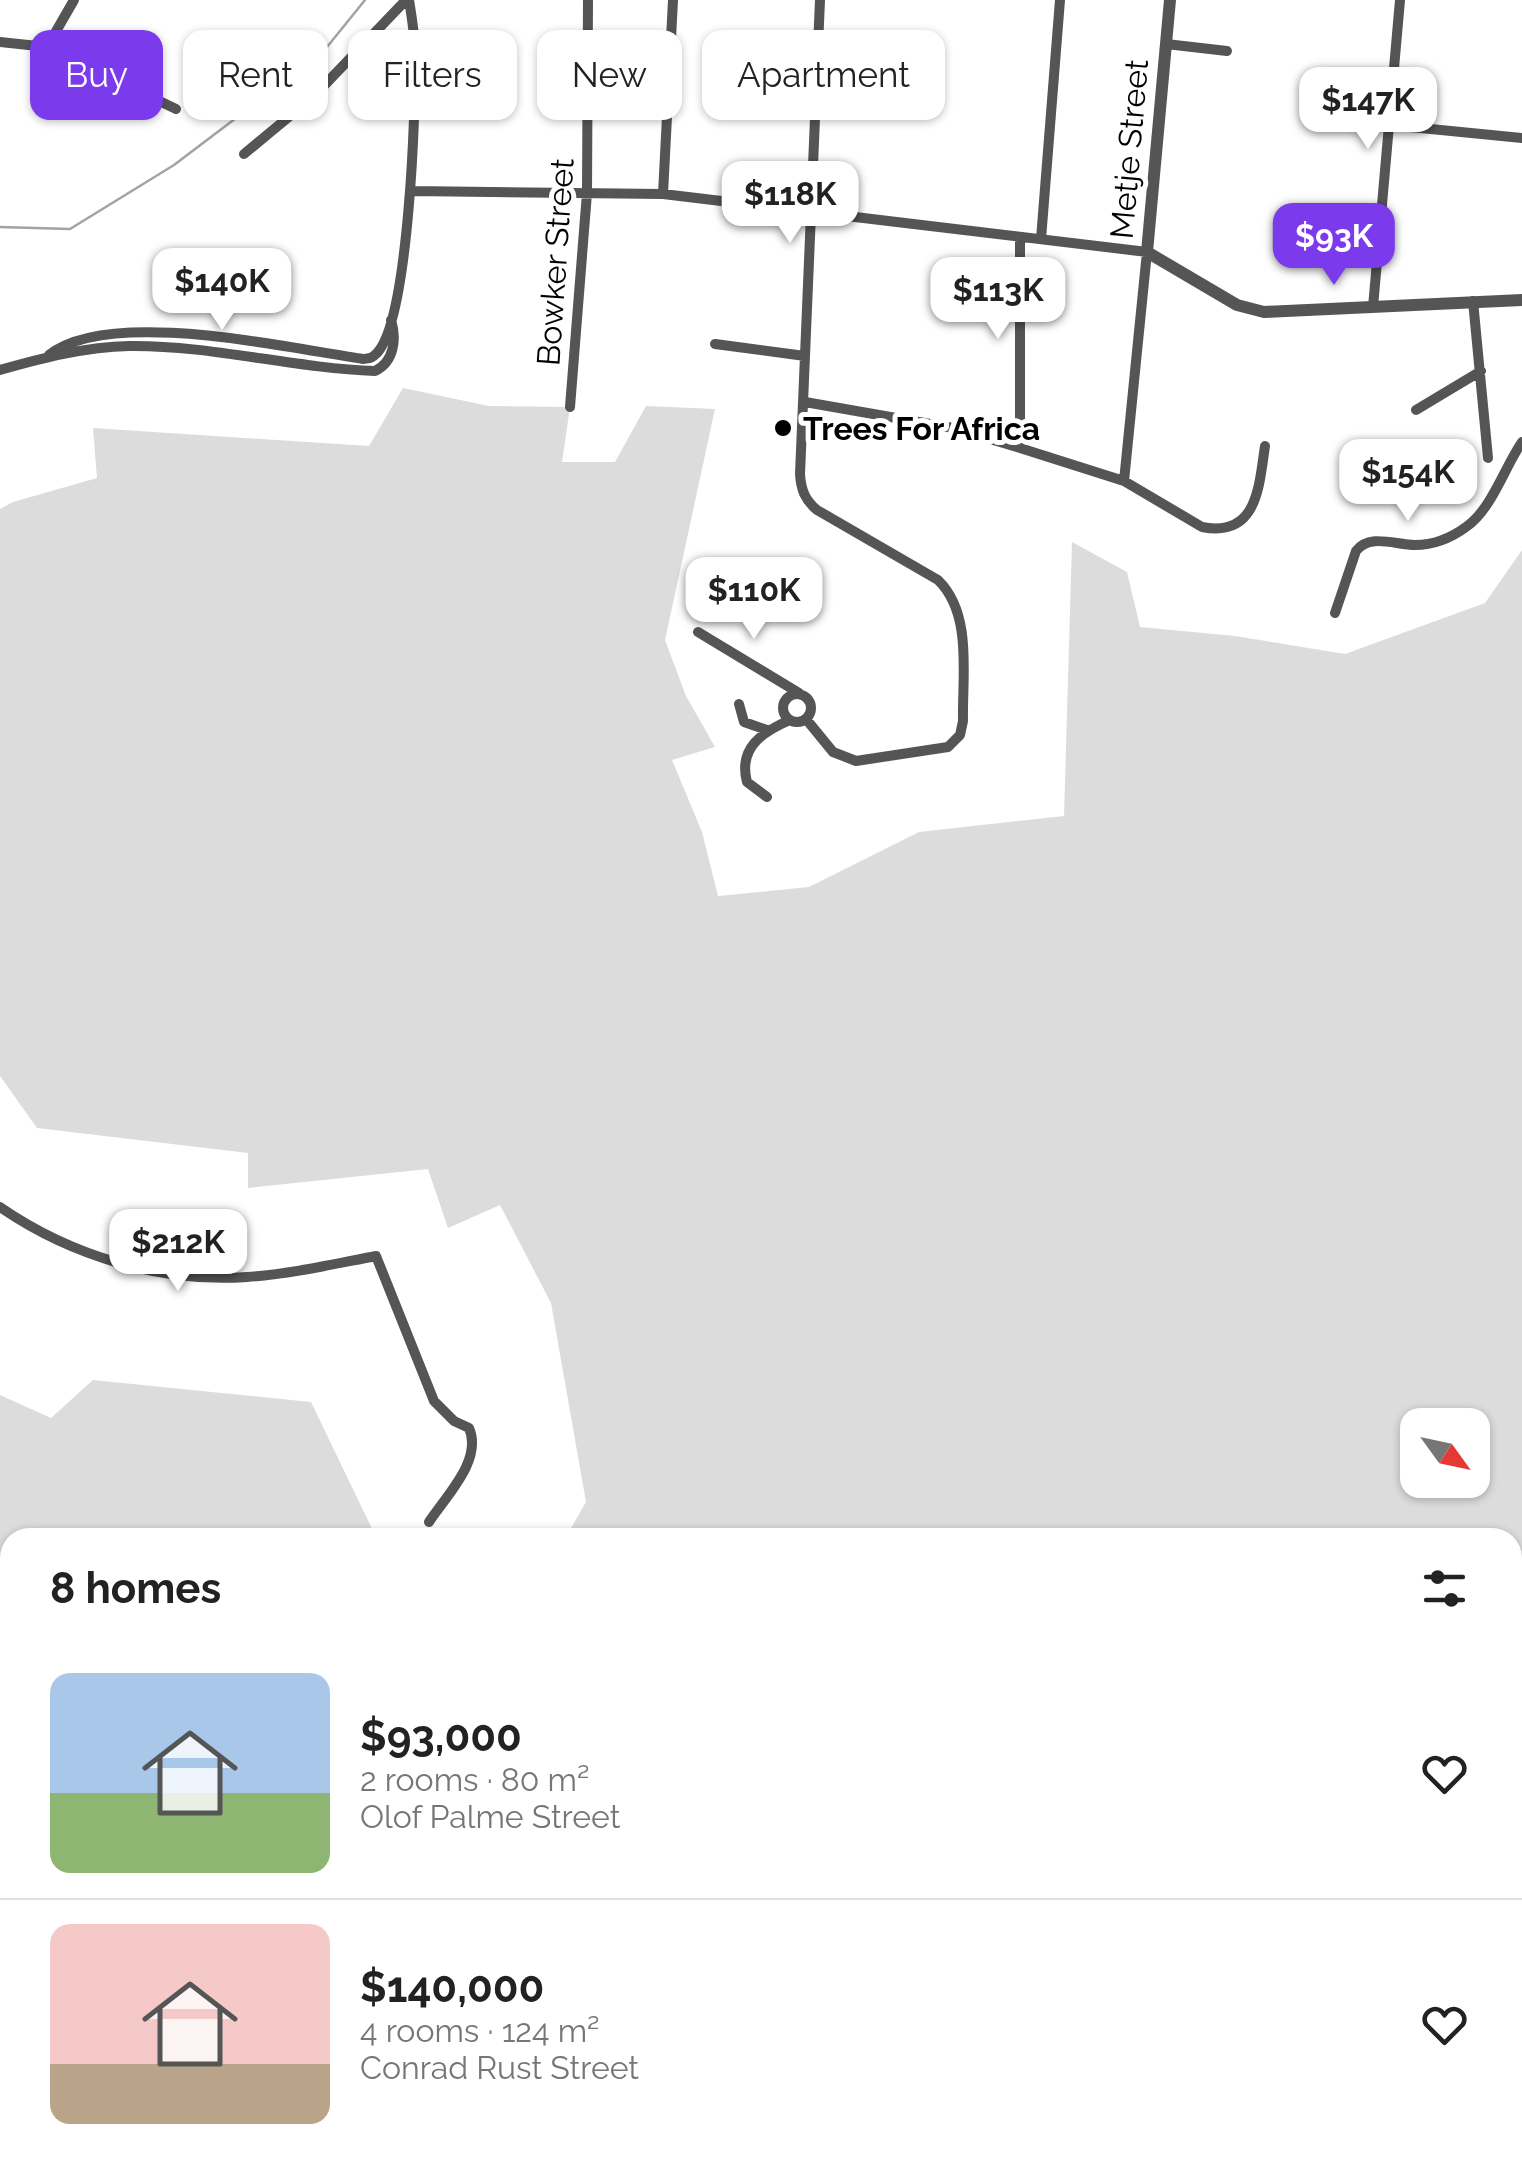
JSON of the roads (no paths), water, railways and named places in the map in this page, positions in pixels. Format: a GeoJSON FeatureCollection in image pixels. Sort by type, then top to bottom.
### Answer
{"type":"FeatureCollection","features":[{"type":"Feature","properties":{"kind":"street"},"geometry":{"type":"LineString","coordinates":[[57,30],[74,0]]}},
{"type":"Feature","properties":{"kind":"street"},"geometry":{"type":"LineString","coordinates":[[244,154],[314,96],[408,0]]}},
{"type":"Feature","properties":{"kind":"street"},"geometry":{"type":"LineString","coordinates":[[0,370],[94,348],[157,347],[375,371],[382,368],[391,355],[392,320],[412,191],[415,50],[408,0]]}},
{"type":"Feature","properties":{"kind":"street","name":"Bowker Street"},"geometry":{"type":"LineString","coordinates":[[570,407],[587,194],[588,0]]}},
{"type":"Feature","properties":{"kind":"street"},"geometry":{"type":"LineString","coordinates":[[663,194],[672,0]]}},
{"type":"Feature","properties":{"kind":"street"},"geometry":{"type":"LineString","coordinates":[[806,718],[833,752],[856,761],[948,747],[960,735],[962,721],[961,622],[952,598],[938,580],[817,510],[806,500],[800,474],[820,0]]}},
{"type":"Feature","properties":{"kind":"street"},"geometry":{"type":"LineString","coordinates":[[1040,238],[1060,0]]}},
{"type":"Feature","properties":{"kind":"street","name":"Metje Street"},"geometry":{"type":"LineString","coordinates":[[1124,482],[1170,0]]}},
{"type":"Feature","properties":{"kind":"street"},"geometry":{"type":"LineString","coordinates":[[1374,307],[1400,0]]}},
{"type":"Feature","properties":{"kind":"street"},"geometry":{"type":"LineString","coordinates":[[0,42],[30,46]]}},
{"type":"Feature","properties":{"kind":"street"},"geometry":{"type":"LineString","coordinates":[[1166,44],[1226,51]]}},
{"type":"Feature","properties":{"kind":"street"},"geometry":{"type":"LineString","coordinates":[[163,103],[176,109]]}},
{"type":"Feature","properties":{"kind":"street"},"geometry":{"type":"LineString","coordinates":[[1390,125],[1522,138]]}},
{"type":"Feature","properties":{"kind":"street"},"geometry":{"type":"LineString","coordinates":[[412,191],[663,194],[1148,252],[1250,309],[1300,312],[1522,300]]}},
{"type":"Feature","properties":{"kind":"street"},"geometry":{"type":"LineString","coordinates":[[1020,236],[1020,448]]}},
{"type":"Feature","properties":{"kind":"street"},"geometry":{"type":"LineString","coordinates":[[1473,301],[1488,458]]}},
{"type":"Feature","properties":{"kind":"street"},"geometry":{"type":"LineString","coordinates":[[49,356],[64,344],[81,338],[149,333],[185,334],[363,359],[380,350],[392,320]]}},
{"type":"Feature","properties":{"kind":"street"},"geometry":{"type":"LineString","coordinates":[[715,344],[806,356]]}},
{"type":"Feature","properties":{"kind":"street"},"geometry":{"type":"LineString","coordinates":[[1416,410],[1482,371]]}},
{"type":"Feature","properties":{"kind":"street"},"geometry":{"type":"LineString","coordinates":[[805,402],[953,428],[1020,448],[1124,482],[1202,526],[1228,528],[1245,516],[1256,500],[1265,446]]}},
{"type":"Feature","properties":{"kind":"street"},"geometry":{"type":"LineString","coordinates":[[1336,612],[1356,551],[1363,543],[1416,545],[1440,541],[1462,530],[1480,514],[1521,447]]}},
{"type":"Feature","properties":{"kind":"street"},"geometry":{"type":"LineString","coordinates":[[698,632],[805,696],[812,707],[806,718],[798,722],[784,713],[784,703],[799,693]]}},
{"type":"Feature","properties":{"kind":"street"},"geometry":{"type":"LineString","coordinates":[[739,704],[744,722],[768,730]]}},
{"type":"Feature","properties":{"kind":"street"},"geometry":{"type":"LineString","coordinates":[[767,796],[754,790],[744,772],[750,749],[768,730],[790,720]]}},
{"type":"Feature","properties":{"kind":"street"},"geometry":{"type":"LineString","coordinates":[[0,1207],[40,1232],[94,1255],[164,1272],[243,1278],[376,1256],[434,1401],[454,1421],[469,1428],[474,1440],[470,1460],[429,1522]]}},
{"type":"Feature","properties":{"kind":"waterway"},"geometry":{"type":"LineString","coordinates":[[0,227],[70,229],[174,165],[323,52],[365,0]]}},
{"type":"Feature","properties":{"kind":"place","name":"Trees For Africa"},"geometry":{"type":"Point","coordinates":[783,428]}}]}
